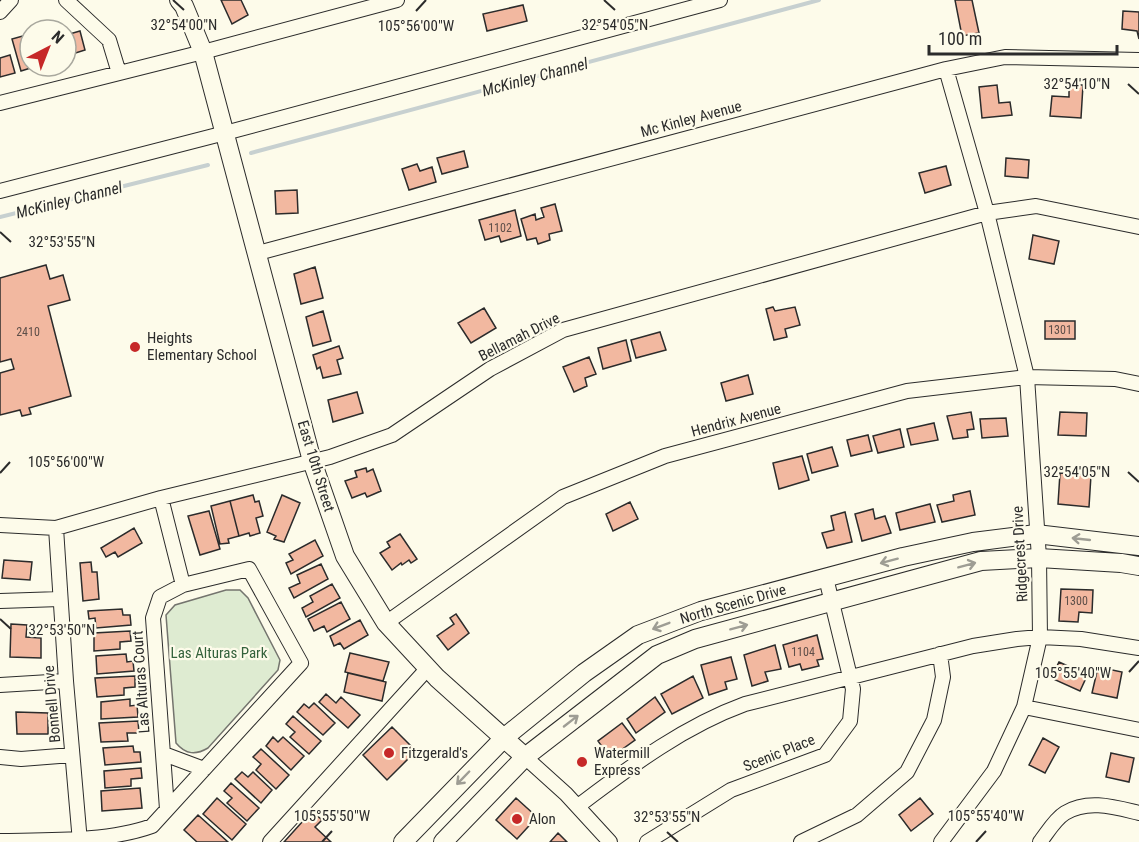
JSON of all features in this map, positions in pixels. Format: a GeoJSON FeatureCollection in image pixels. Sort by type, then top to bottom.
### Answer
{"type":"FeatureCollection","features":[{"type":"Feature","properties":{"kind":"main road","name":"East 10th Street"},"geometry":{"type":"LineString","coordinates":[[179,0],[184,6],[203,52],[312,461],[345,556],[386,623],[428,668],[525,757]]}},
{"type":"Feature","properties":{"kind":"main road","name":"North Scenic Drive"},"geometry":{"type":"LineString","coordinates":[[402,842],[505,737],[584,673],[638,635],[701,611],[903,557],[973,542],[1036,534],[1139,546]]}},
{"type":"Feature","properties":{"kind":"main road","name":"North Scenic Drive"},"geometry":{"type":"LineString","coordinates":[[443,842],[525,757],[657,655],[695,639],[981,561],[1039,558],[1139,566]]}},
{"type":"Feature","properties":{"kind":"street"},"geometry":{"type":"LineString","coordinates":[[0,12],[11,0]]}},
{"type":"Feature","properties":{"kind":"street"},"geometry":{"type":"LineString","coordinates":[[66,0],[110,40],[119,73]]}},
{"type":"Feature","properties":{"kind":"street"},"geometry":{"type":"LineString","coordinates":[[0,103],[397,0]]}},
{"type":"Feature","properties":{"kind":"street"},"geometry":{"type":"LineString","coordinates":[[0,191],[720,0]]}},
{"type":"Feature","properties":{"kind":"street","name":"Mc Kinley Avenue"},"geometry":{"type":"LineString","coordinates":[[258,253],[946,69],[1005,57],[1139,60]]}},
{"type":"Feature","properties":{"kind":"street","name":"Ridgecrest Drive"},"geometry":{"type":"LineString","coordinates":[[941,842],[994,771],[1024,706],[1040,637],[1039,558],[1027,377],[987,213],[946,69]]}},
{"type":"Feature","properties":{"kind":"street","name":"Bellamah Drive"},"geometry":{"type":"LineString","coordinates":[[0,525],[56,528],[161,498],[312,461],[392,435],[490,369],[562,330],[987,213],[1036,206],[1139,227]]}},
{"type":"Feature","properties":{"kind":"street","name":"Hendrix Avenue"},"geometry":{"type":"LineString","coordinates":[[386,623],[563,497],[665,456],[907,391],[1027,377],[1115,379],[1139,384]]}},
{"type":"Feature","properties":{"kind":"street"},"geometry":{"type":"LineString","coordinates":[[161,498],[183,585]]}},
{"type":"Feature","properties":{"kind":"street","name":"Bonnell Drive"},"geometry":{"type":"LineString","coordinates":[[56,528],[80,841]]}},
{"type":"Feature","properties":{"kind":"street","name":"Las Alturas Court"},"geometry":{"type":"LineString","coordinates":[[0,841],[80,841],[133,834],[152,826],[204,770],[301,663],[249,569],[183,585],[160,597],[153,618],[167,809]]}},
{"type":"Feature","properties":{"kind":"street","name":"Scenic Place"},"geometry":{"type":"LineString","coordinates":[[647,842],[730,790],[825,755],[850,721],[853,689],[826,578]]}},
{"type":"Feature","properties":{"kind":"street"},"geometry":{"type":"LineString","coordinates":[[0,601],[60,599]]}},
{"type":"Feature","properties":{"kind":"street"},"geometry":{"type":"LineString","coordinates":[[578,807],[658,748],[716,715],[745,704],[974,646],[1040,637],[1081,639],[1139,648]]}},
{"type":"Feature","properties":{"kind":"street"},"geometry":{"type":"LineString","coordinates":[[801,842],[857,815],[907,772],[934,720],[943,677],[940,654]]}},
{"type":"Feature","properties":{"kind":"street"},"geometry":{"type":"LineString","coordinates":[[270,842],[428,668]]}},
{"type":"Feature","properties":{"kind":"street"},"geometry":{"type":"LineString","coordinates":[[0,685],[66,681]]}},
{"type":"Feature","properties":{"kind":"street"},"geometry":{"type":"LineString","coordinates":[[1024,706],[1139,730]]}},
{"type":"Feature","properties":{"kind":"street"},"geometry":{"type":"LineString","coordinates":[[164,754],[204,770]]}},
{"type":"Feature","properties":{"kind":"street"},"geometry":{"type":"LineString","coordinates":[[0,757],[21,759],[72,755]]}},
{"type":"Feature","properties":{"kind":"street","name":"East 10th Street"},"geometry":{"type":"LineString","coordinates":[[525,757],[566,794],[610,842]]}},
{"type":"Feature","properties":{"kind":"street"},"geometry":{"type":"LineString","coordinates":[[1040,842],[1063,814],[1085,805],[1106,805],[1139,813]]}},
{"type":"Feature","properties":{"kind":"green space","name":"Las Alturas Park"},"geometry":{"type":"Polygon","coordinates":[[[226,590],[240,590],[248,598],[280,660],[278,670],[208,748],[191,753],[176,743],[166,615],[175,605],[226,590]]]}},
{"type":"Feature","properties":{"kind":"building"},"geometry":{"type":"Polygon","coordinates":[[[221,0],[241,0],[248,15],[232,24],[221,0]]]}},
{"type":"Feature","properties":{"kind":"building"},"geometry":{"type":"Polygon","coordinates":[[[955,0],[972,0],[979,33],[962,36],[955,0]]]}},
{"type":"Feature","properties":{"kind":"building"},"geometry":{"type":"Polygon","coordinates":[[[523,5],[527,21],[487,31],[483,14],[523,5]]]}},
{"type":"Feature","properties":{"kind":"building"},"geometry":{"type":"Polygon","coordinates":[[[1123,11],[1139,12],[1139,39],[1137,31],[1122,29],[1123,11]]]}},
{"type":"Feature","properties":{"kind":"building"},"geometry":{"type":"Polygon","coordinates":[[[80,31],[85,50],[78,52],[78,32],[80,31]]]}},
{"type":"Feature","properties":{"kind":"building"},"geometry":{"type":"Polygon","coordinates":[[[18,37],[18,60],[12,39],[18,37]]]}},
{"type":"Feature","properties":{"kind":"building"},"geometry":{"type":"Polygon","coordinates":[[[10,55],[15,73],[0,77],[0,58],[10,55]]]}},
{"type":"Feature","properties":{"kind":"building"},"geometry":{"type":"Polygon","coordinates":[[[997,85],[999,103],[1010,102],[1012,115],[982,118],[979,87],[997,85]]]}},
{"type":"Feature","properties":{"kind":"building"},"geometry":{"type":"Polygon","coordinates":[[[1069,85],[1083,85],[1081,118],[1050,116],[1052,96],[1069,97],[1069,85]]]}},
{"type":"Feature","properties":{"kind":"building"},"geometry":{"type":"Polygon","coordinates":[[[464,151],[468,167],[442,174],[437,158],[464,151]]]}},
{"type":"Feature","properties":{"kind":"building"},"geometry":{"type":"Polygon","coordinates":[[[1006,158],[1029,160],[1028,178],[1005,176],[1006,158]]]}},
{"type":"Feature","properties":{"kind":"building"},"geometry":{"type":"Polygon","coordinates":[[[417,164],[420,171],[432,167],[436,182],[409,190],[402,169],[417,164]]]}},
{"type":"Feature","properties":{"kind":"building"},"geometry":{"type":"Polygon","coordinates":[[[946,166],[951,185],[925,193],[919,173],[946,166]]]}},
{"type":"Feature","properties":{"kind":"building"},"geometry":{"type":"Polygon","coordinates":[[[297,190],[298,213],[276,214],[275,191],[297,190]]]}},
{"type":"Feature","properties":{"kind":"building"},"geometry":{"type":"Polygon","coordinates":[[[555,204],[562,231],[549,234],[550,240],[538,244],[536,238],[527,240],[521,219],[535,214],[536,220],[544,217],[541,208],[555,204]]]}},
{"type":"Feature","properties":{"kind":"building"},"geometry":{"type":"Polygon","coordinates":[[[515,210],[521,236],[501,242],[499,236],[485,240],[479,220],[515,210]]]}},
{"type":"Feature","properties":{"kind":"building"},"geometry":{"type":"Polygon","coordinates":[[[1033,235],[1059,241],[1054,264],[1029,259],[1033,235]]]}},
{"type":"Feature","properties":{"kind":"building"},"geometry":{"type":"Polygon","coordinates":[[[46,265],[50,279],[63,275],[70,300],[48,306],[71,396],[29,408],[31,414],[22,416],[20,410],[0,415],[0,373],[14,369],[11,359],[0,362],[0,278],[46,265]]]}},
{"type":"Feature","properties":{"kind":"building"},"geometry":{"type":"Polygon","coordinates":[[[315,267],[323,298],[301,304],[294,274],[315,267]]]}},
{"type":"Feature","properties":{"kind":"building"},"geometry":{"type":"Polygon","coordinates":[[[773,307],[775,311],[795,307],[800,325],[785,329],[787,337],[774,340],[766,309],[773,307]]]}},
{"type":"Feature","properties":{"kind":"building"},"geometry":{"type":"Polygon","coordinates":[[[484,308],[496,328],[471,343],[458,323],[484,308]]]}},
{"type":"Feature","properties":{"kind":"building"},"geometry":{"type":"Polygon","coordinates":[[[323,311],[331,341],[313,346],[306,317],[323,311]]]}},
{"type":"Feature","properties":{"kind":"building"},"geometry":{"type":"Polygon","coordinates":[[[1045,321],[1075,321],[1075,339],[1045,339],[1045,321]]]}},
{"type":"Feature","properties":{"kind":"building"},"geometry":{"type":"Polygon","coordinates":[[[660,332],[666,350],[636,358],[631,340],[660,332]]]}},
{"type":"Feature","properties":{"kind":"building"},"geometry":{"type":"Polygon","coordinates":[[[626,340],[631,361],[603,369],[598,348],[626,340]]]}},
{"type":"Feature","properties":{"kind":"building"},"geometry":{"type":"Polygon","coordinates":[[[339,346],[343,358],[337,360],[341,374],[323,378],[320,367],[317,369],[313,355],[339,346]]]}},
{"type":"Feature","properties":{"kind":"building"},"geometry":{"type":"Polygon","coordinates":[[[589,357],[596,374],[585,378],[587,386],[574,392],[563,367],[589,357]]]}},
{"type":"Feature","properties":{"kind":"building"},"geometry":{"type":"Polygon","coordinates":[[[748,375],[753,394],[726,401],[721,383],[748,375]]]}},
{"type":"Feature","properties":{"kind":"building"},"geometry":{"type":"Polygon","coordinates":[[[357,392],[363,413],[333,422],[328,400],[357,392]]]}},
{"type":"Feature","properties":{"kind":"building"},"geometry":{"type":"Polygon","coordinates":[[[971,412],[974,429],[967,430],[968,437],[953,439],[947,416],[971,412]]]}},
{"type":"Feature","properties":{"kind":"building"},"geometry":{"type":"Polygon","coordinates":[[[1060,412],[1087,413],[1086,436],[1058,435],[1060,412]]]}},
{"type":"Feature","properties":{"kind":"building"},"geometry":{"type":"Polygon","coordinates":[[[1006,418],[1008,436],[982,438],[980,419],[1006,418]]]}},
{"type":"Feature","properties":{"kind":"building"},"geometry":{"type":"Polygon","coordinates":[[[934,423],[938,440],[911,445],[907,429],[934,423]]]}},
{"type":"Feature","properties":{"kind":"building"},"geometry":{"type":"Polygon","coordinates":[[[900,429],[904,447],[878,453],[873,436],[900,429]]]}},
{"type":"Feature","properties":{"kind":"building"},"geometry":{"type":"Polygon","coordinates":[[[868,435],[872,451],[851,456],[847,440],[868,435]]]}},
{"type":"Feature","properties":{"kind":"building"},"geometry":{"type":"Polygon","coordinates":[[[832,447],[838,466],[812,473],[807,454],[832,447]]]}},
{"type":"Feature","properties":{"kind":"building"},"geometry":{"type":"Polygon","coordinates":[[[802,456],[809,480],[779,489],[773,463],[802,456]]]}},
{"type":"Feature","properties":{"kind":"building"},"geometry":{"type":"Polygon","coordinates":[[[366,468],[367,472],[373,469],[381,491],[367,497],[365,493],[352,498],[345,481],[357,477],[355,471],[366,468]]]}},
{"type":"Feature","properties":{"kind":"building"},"geometry":{"type":"Polygon","coordinates":[[[1060,473],[1091,475],[1089,507],[1058,504],[1060,473]]]}},
{"type":"Feature","properties":{"kind":"building"},"geometry":{"type":"Polygon","coordinates":[[[970,491],[975,515],[942,522],[937,505],[954,501],[953,495],[970,491]]]}},
{"type":"Feature","properties":{"kind":"building"},"geometry":{"type":"Polygon","coordinates":[[[253,495],[255,502],[259,501],[263,516],[256,518],[260,533],[239,536],[230,501],[253,495]]]}},
{"type":"Feature","properties":{"kind":"building"},"geometry":{"type":"Polygon","coordinates":[[[282,495],[300,503],[284,542],[274,539],[276,536],[267,532],[282,495]]]}},
{"type":"Feature","properties":{"kind":"building"},"geometry":{"type":"Polygon","coordinates":[[[230,501],[239,536],[228,539],[229,543],[220,544],[211,506],[230,501]]]}},
{"type":"Feature","properties":{"kind":"building"},"geometry":{"type":"Polygon","coordinates":[[[630,502],[638,519],[613,531],[606,514],[630,502]]]}},
{"type":"Feature","properties":{"kind":"building"},"geometry":{"type":"Polygon","coordinates":[[[930,504],[935,522],[900,530],[896,513],[930,504]]]}},
{"type":"Feature","properties":{"kind":"building"},"geometry":{"type":"Polygon","coordinates":[[[873,509],[875,519],[885,516],[891,533],[862,541],[855,514],[873,509]]]}},
{"type":"Feature","properties":{"kind":"building"},"geometry":{"type":"Polygon","coordinates":[[[209,511],[220,549],[200,555],[188,516],[209,511]]]}},
{"type":"Feature","properties":{"kind":"building"},"geometry":{"type":"Polygon","coordinates":[[[845,512],[852,542],[827,548],[822,533],[834,530],[831,516],[845,512]]]}},
{"type":"Feature","properties":{"kind":"building"},"geometry":{"type":"Polygon","coordinates":[[[134,528],[142,543],[118,557],[115,552],[106,557],[101,548],[134,528]]]}},
{"type":"Feature","properties":{"kind":"building"},"geometry":{"type":"Polygon","coordinates":[[[400,534],[417,559],[411,563],[409,560],[402,565],[401,563],[392,570],[380,553],[390,547],[387,542],[400,534]]]}},
{"type":"Feature","properties":{"kind":"building"},"geometry":{"type":"Polygon","coordinates":[[[315,540],[323,556],[291,574],[286,563],[293,560],[289,554],[315,540]]]}},
{"type":"Feature","properties":{"kind":"building"},"geometry":{"type":"Polygon","coordinates":[[[4,560],[32,562],[30,580],[2,578],[4,560]]]}},
{"type":"Feature","properties":{"kind":"building"},"geometry":{"type":"Polygon","coordinates":[[[91,562],[92,572],[97,572],[99,599],[83,601],[80,563],[91,562]]]}},
{"type":"Feature","properties":{"kind":"building"},"geometry":{"type":"Polygon","coordinates":[[[321,564],[328,579],[294,598],[289,588],[300,583],[297,575],[321,564]]]}},
{"type":"Feature","properties":{"kind":"building"},"geometry":{"type":"Polygon","coordinates":[[[332,584],[340,598],[306,617],[302,608],[313,602],[310,596],[332,584]]]}},
{"type":"Feature","properties":{"kind":"building"},"geometry":{"type":"Polygon","coordinates":[[[1061,589],[1093,590],[1092,613],[1079,612],[1078,622],[1059,621],[1061,589]]]}},
{"type":"Feature","properties":{"kind":"building"},"geometry":{"type":"Polygon","coordinates":[[[341,602],[350,619],[327,632],[324,626],[314,631],[308,619],[341,602]]]}},
{"type":"Feature","properties":{"kind":"building"},"geometry":{"type":"Polygon","coordinates":[[[122,609],[123,615],[130,615],[131,625],[96,628],[95,618],[89,619],[88,611],[122,609]]]}},
{"type":"Feature","properties":{"kind":"building"},"geometry":{"type":"Polygon","coordinates":[[[456,614],[469,633],[448,650],[437,636],[454,624],[450,618],[456,614]]]}},
{"type":"Feature","properties":{"kind":"building"},"geometry":{"type":"Polygon","coordinates":[[[360,620],[368,635],[344,649],[340,643],[334,646],[330,636],[360,620]]]}},
{"type":"Feature","properties":{"kind":"building"},"geometry":{"type":"Polygon","coordinates":[[[11,624],[27,625],[26,637],[41,638],[41,658],[10,657],[11,624]]]}},
{"type":"Feature","properties":{"kind":"building"},"geometry":{"type":"Polygon","coordinates":[[[130,631],[131,641],[120,642],[120,649],[94,651],[94,633],[130,631]]]}},
{"type":"Feature","properties":{"kind":"building"},"geometry":{"type":"Polygon","coordinates":[[[817,635],[823,659],[817,660],[819,666],[802,670],[800,664],[789,667],[783,645],[817,635]]]}},
{"type":"Feature","properties":{"kind":"building"},"geometry":{"type":"Polygon","coordinates":[[[775,645],[781,669],[765,672],[768,681],[752,686],[744,655],[775,645]]]}},
{"type":"Feature","properties":{"kind":"building"},"geometry":{"type":"Polygon","coordinates":[[[350,653],[389,662],[383,681],[345,672],[350,653]]]}},
{"type":"Feature","properties":{"kind":"building"},"geometry":{"type":"Polygon","coordinates":[[[126,654],[127,662],[133,661],[134,671],[97,674],[96,656],[126,654]]]}},
{"type":"Feature","properties":{"kind":"building"},"geometry":{"type":"Polygon","coordinates":[[[731,657],[737,679],[725,682],[727,689],[709,695],[701,665],[731,657]]]}},
{"type":"Feature","properties":{"kind":"building"},"geometry":{"type":"Polygon","coordinates":[[[1059,662],[1081,672],[1080,675],[1086,678],[1080,691],[1051,678],[1059,662]]]}},
{"type":"Feature","properties":{"kind":"building"},"geometry":{"type":"Polygon","coordinates":[[[1098,667],[1122,672],[1117,698],[1092,693],[1098,667]]]}},
{"type":"Feature","properties":{"kind":"building"},"geometry":{"type":"Polygon","coordinates":[[[348,673],[386,682],[382,701],[344,692],[348,673]]]}},
{"type":"Feature","properties":{"kind":"building"},"geometry":{"type":"Polygon","coordinates":[[[135,676],[135,687],[124,688],[124,695],[97,697],[95,678],[135,676]]]}},
{"type":"Feature","properties":{"kind":"building"},"geometry":{"type":"Polygon","coordinates":[[[693,676],[703,698],[672,714],[661,694],[693,676]]]}},
{"type":"Feature","properties":{"kind":"building"},"geometry":{"type":"Polygon","coordinates":[[[326,694],[336,703],[341,697],[360,715],[348,728],[319,702],[326,694]]]}},
{"type":"Feature","properties":{"kind":"building"},"geometry":{"type":"Polygon","coordinates":[[[655,697],[665,712],[636,733],[627,719],[655,697]]]}},
{"type":"Feature","properties":{"kind":"building"},"geometry":{"type":"Polygon","coordinates":[[[130,699],[130,706],[137,705],[138,717],[101,719],[101,702],[130,699]]]}},
{"type":"Feature","properties":{"kind":"building"},"geometry":{"type":"Polygon","coordinates":[[[314,703],[335,723],[323,735],[297,712],[304,704],[309,708],[314,703]]]}},
{"type":"Feature","properties":{"kind":"building"},"geometry":{"type":"Polygon","coordinates":[[[16,712],[48,713],[48,734],[17,734],[16,712]]]}},
{"type":"Feature","properties":{"kind":"building"},"geometry":{"type":"Polygon","coordinates":[[[293,716],[321,741],[309,754],[290,737],[295,732],[286,724],[293,716]]]}},
{"type":"Feature","properties":{"kind":"building"},"geometry":{"type":"Polygon","coordinates":[[[138,721],[139,733],[127,733],[128,741],[101,742],[99,723],[138,721]]]}},
{"type":"Feature","properties":{"kind":"building"},"geometry":{"type":"Polygon","coordinates":[[[622,723],[635,740],[610,758],[598,741],[622,723]]]}},
{"type":"Feature","properties":{"kind":"building","name":"Fitzgerald's"},"geometry":{"type":"Polygon","coordinates":[[[392,727],[416,751],[387,780],[363,755],[392,727]]]}},
{"type":"Feature","properties":{"kind":"building"},"geometry":{"type":"Polygon","coordinates":[[[273,737],[278,742],[283,737],[304,756],[291,770],[266,746],[273,737]]]}},
{"type":"Feature","properties":{"kind":"building"},"geometry":{"type":"Polygon","coordinates":[[[1043,738],[1059,747],[1045,773],[1029,765],[1043,738]]]}},
{"type":"Feature","properties":{"kind":"building"},"geometry":{"type":"Polygon","coordinates":[[[133,746],[134,752],[140,752],[141,762],[105,765],[103,748],[133,746]]]}},
{"type":"Feature","properties":{"kind":"building"},"geometry":{"type":"Polygon","coordinates":[[[261,749],[289,775],[276,789],[256,770],[261,764],[253,757],[261,749]]]}},
{"type":"Feature","properties":{"kind":"building"},"geometry":{"type":"Polygon","coordinates":[[[1111,753],[1134,758],[1129,782],[1106,777],[1111,753]]]}},
{"type":"Feature","properties":{"kind":"building","name":"Watermill Express"},"geometry":{"type":"Polygon","coordinates":[[[579,758],[586,759],[584,767],[578,765],[579,758]]]}},
{"type":"Feature","properties":{"kind":"building"},"geometry":{"type":"Polygon","coordinates":[[[141,768],[142,778],[131,779],[131,786],[105,788],[104,771],[141,768]]]}},
{"type":"Feature","properties":{"kind":"building"},"geometry":{"type":"Polygon","coordinates":[[[242,772],[248,777],[253,772],[272,790],[261,803],[235,779],[242,772]]]}},
{"type":"Feature","properties":{"kind":"building"},"geometry":{"type":"Polygon","coordinates":[[[231,783],[259,808],[247,821],[227,803],[232,798],[224,791],[231,783]]]}},
{"type":"Feature","properties":{"kind":"building"},"geometry":{"type":"Polygon","coordinates":[[[140,788],[142,808],[102,811],[101,791],[140,788]]]}},
{"type":"Feature","properties":{"kind":"building"},"geometry":{"type":"Polygon","coordinates":[[[217,798],[246,824],[232,840],[203,814],[217,798]]]}},
{"type":"Feature","properties":{"kind":"building","name":"Alon"},"geometry":{"type":"Polygon","coordinates":[[[516,798],[537,817],[517,839],[496,820],[516,798]]]}},
{"type":"Feature","properties":{"kind":"building"},"geometry":{"type":"Polygon","coordinates":[[[920,798],[933,814],[911,831],[899,815],[920,798]]]}},
{"type":"Feature","properties":{"kind":"building"},"geometry":{"type":"Polygon","coordinates":[[[312,811],[322,820],[315,827],[331,842],[284,842],[312,811]]]}},
{"type":"Feature","properties":{"kind":"building"},"geometry":{"type":"Polygon","coordinates":[[[198,815],[228,842],[197,842],[184,830],[198,815]]]}},
{"type":"Feature","properties":{"kind":"building"},"geometry":{"type":"Polygon","coordinates":[[[558,833],[567,842],[550,842],[558,833]]]}},
{"type":"Feature","properties":{"kind":"waterway","name":"McKinley Channel"},"geometry":{"type":"LineString","coordinates":[[251,153],[819,0]]}},
{"type":"Feature","properties":{"kind":"waterway","name":"McKinley Channel"},"geometry":{"type":"LineString","coordinates":[[0,217],[208,165]]}},
{"type":"Feature","properties":{"kind":"place","name":"Heights Elementary School"},"geometry":{"type":"Point","coordinates":[135,347]}},
{"type":"Feature","properties":{"kind":"place","name":"Fitzgerald's"},"geometry":{"type":"Point","coordinates":[389,753]}},
{"type":"Feature","properties":{"kind":"place","name":"Watermill Express"},"geometry":{"type":"Point","coordinates":[582,762]}},
{"type":"Feature","properties":{"kind":"place","name":"Alon"},"geometry":{"type":"Point","coordinates":[517,819]}}]}
